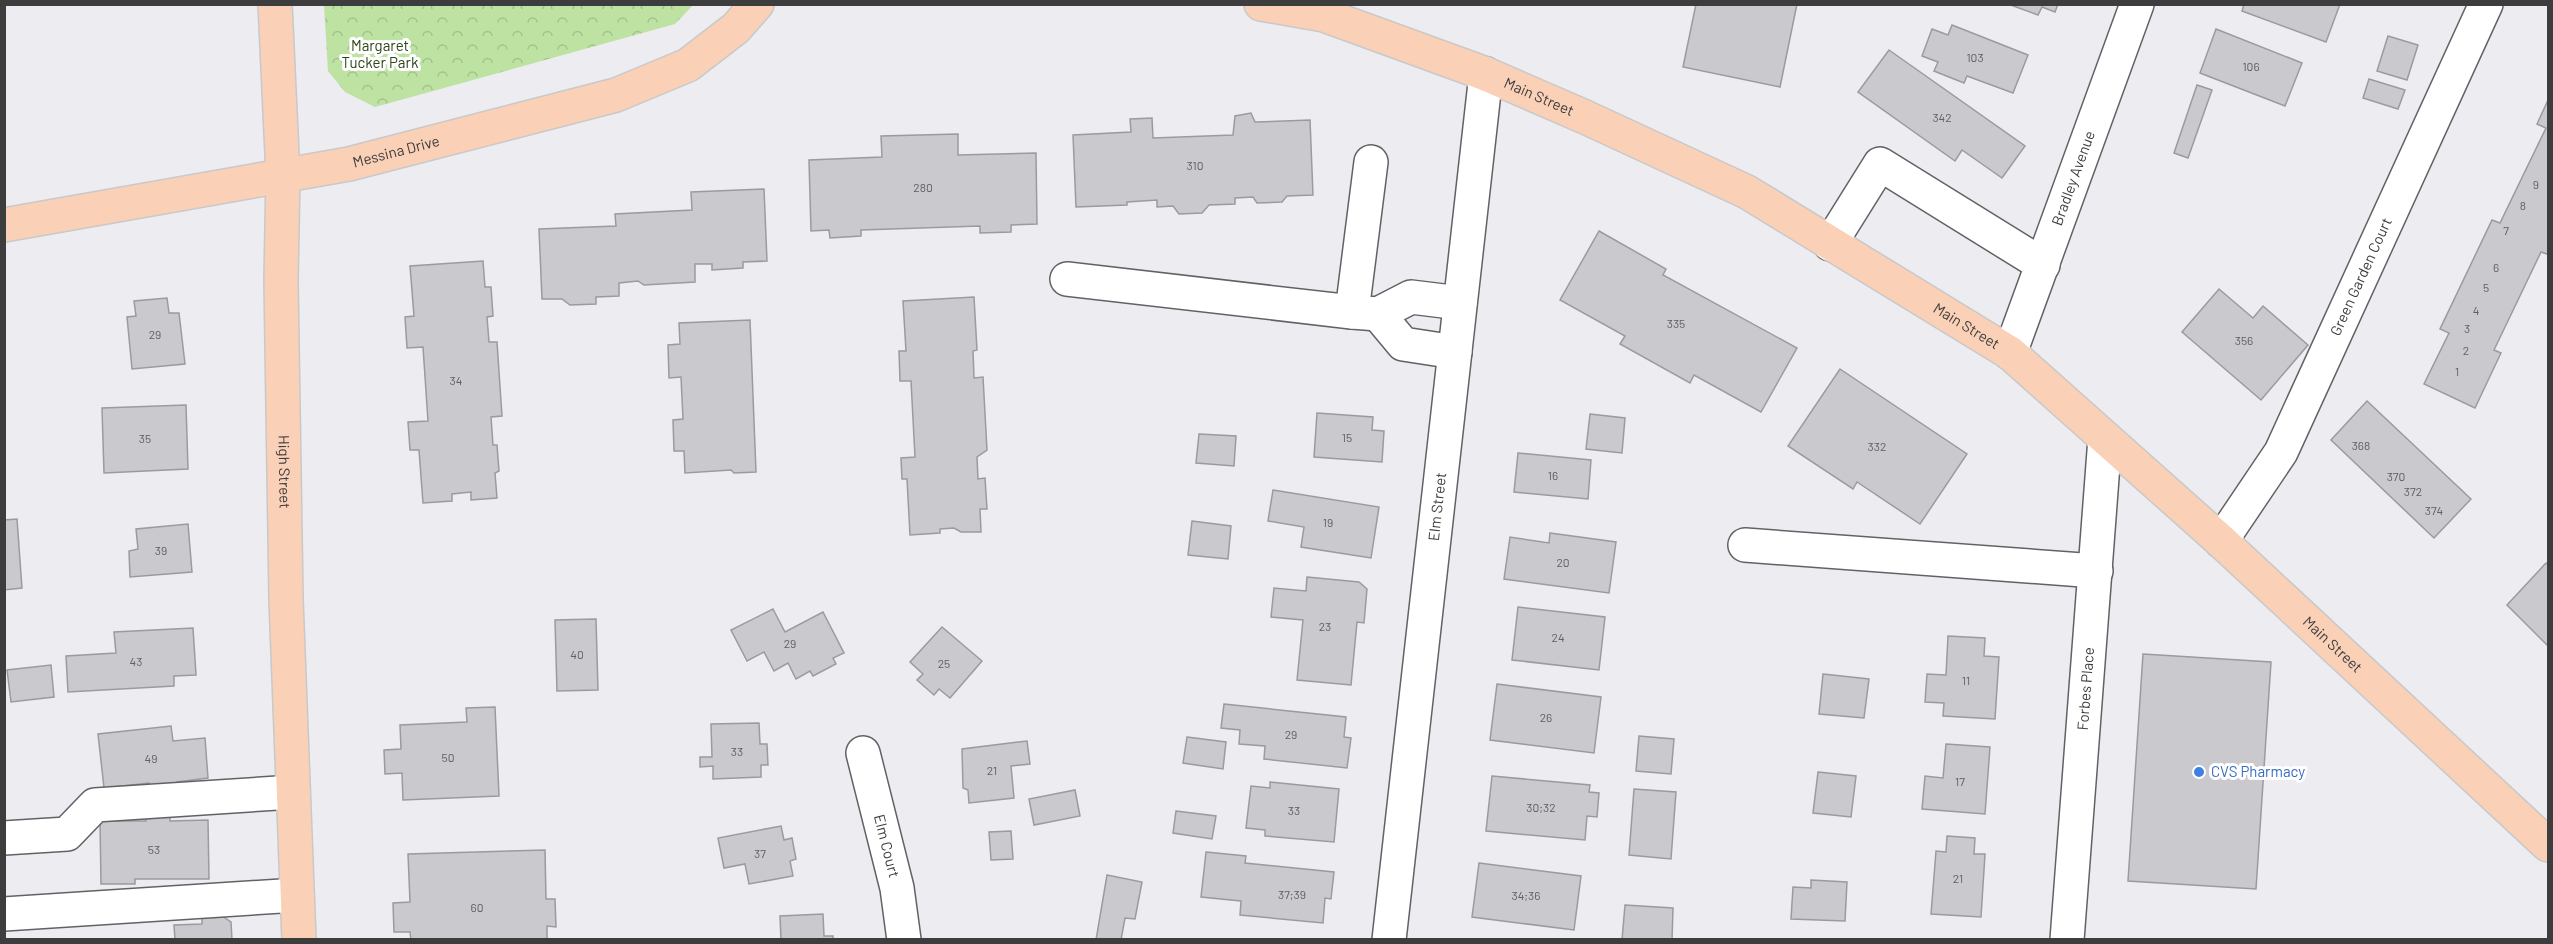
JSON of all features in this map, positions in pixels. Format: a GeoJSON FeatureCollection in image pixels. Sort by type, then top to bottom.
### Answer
{"type":"FeatureCollection","features":[{"type":"Feature","properties":{"kind":"main road","name":"High Street"},"geometry":{"type":"LineString","coordinates":[[275,4],[283,176],[281,279],[285,534],[298,939]]}},
{"type":"Feature","properties":{"kind":"main road","name":"Messina Drive"},"geometry":{"type":"LineString","coordinates":[[4,225],[349,164],[616,95],[688,65],[736,28],[757,4]]}},
{"type":"Feature","properties":{"kind":"main road","name":"Main Street"},"geometry":{"type":"LineString","coordinates":[[1261,4],[1325,10],[1486,74],[1747,192],[2010,353],[2544,832]]}},
{"type":"Feature","properties":{"kind":"street","name":"Bradley Avenue"},"geometry":{"type":"LineString","coordinates":[[2010,353],[2137,4]]}},
{"type":"Feature","properties":{"kind":"street","name":"Green Garden Court"},"geometry":{"type":"LineString","coordinates":[[2222,541],[2281,452],[2487,4]]}},
{"type":"Feature","properties":{"kind":"street","name":"Elm Street"},"geometry":{"type":"LineString","coordinates":[[1389,939],[1486,74]]}},
{"type":"Feature","properties":{"kind":"street"},"geometry":{"type":"LineString","coordinates":[[1365,313],[1371,162]]}},
{"type":"Feature","properties":{"kind":"street"},"geometry":{"type":"LineString","coordinates":[[1830,243],[1880,164],[2043,265]]}},
{"type":"Feature","properties":{"kind":"street"},"geometry":{"type":"LineString","coordinates":[[1067,279],[1365,313],[1411,297],[1460,303]]}},
{"type":"Feature","properties":{"kind":"street"},"geometry":{"type":"LineString","coordinates":[[1365,313],[1403,344],[1455,352]]}},
{"type":"Feature","properties":{"kind":"street","name":"Forbes Place"},"geometry":{"type":"LineString","coordinates":[[2067,939],[2106,438]]}},
{"type":"Feature","properties":{"kind":"street"},"geometry":{"type":"LineString","coordinates":[[1745,545],[2096,571]]}},
{"type":"Feature","properties":{"kind":"street","name":"Elm Court"},"geometry":{"type":"LineString","coordinates":[[863,753],[897,888],[904,939]]}},
{"type":"Feature","properties":{"kind":"street"},"geometry":{"type":"LineString","coordinates":[[4,838],[67,834],[95,805],[293,792]]}},
{"type":"Feature","properties":{"kind":"street"},"geometry":{"type":"LineString","coordinates":[[4,914],[297,895]]}},
{"type":"Feature","properties":{"kind":"green space","name":"Margaret Tucker Park"},"geometry":{"type":"Polygon","coordinates":[[[324,4],[693,5],[675,24],[375,107],[345,92],[328,71],[324,4]]]}},
{"type":"Feature","properties":{"kind":"building"},"geometry":{"type":"Polygon","coordinates":[[[1696,4],[1797,4],[1780,87],[1683,67],[1696,4]]]}},
{"type":"Feature","properties":{"kind":"building"},"geometry":{"type":"Polygon","coordinates":[[[2008,4],[2058,4],[2055,12],[2042,7],[2038,15],[2008,4]]]}},
{"type":"Feature","properties":{"kind":"building"},"geometry":{"type":"Polygon","coordinates":[[[2244,4],[2340,4],[2326,42],[2242,11],[2244,4]]]}},
{"type":"Feature","properties":{"kind":"building"},"geometry":{"type":"Polygon","coordinates":[[[1952,25],[2028,55],[2013,93],[1967,76],[1964,83],[1934,71],[1938,62],[1922,56],[1932,29],[1948,35],[1952,25]]]}},
{"type":"Feature","properties":{"kind":"building"},"geometry":{"type":"Polygon","coordinates":[[[2216,29],[2302,63],[2285,106],[2200,73],[2216,29]]]}},
{"type":"Feature","properties":{"kind":"building"},"geometry":{"type":"Polygon","coordinates":[[[2388,36],[2418,45],[2407,80],[2377,71],[2388,36]]]}},
{"type":"Feature","properties":{"kind":"building"},"geometry":{"type":"Polygon","coordinates":[[[1889,50],[2025,146],[2002,178],[1962,150],[1955,161],[1858,92],[1889,50]]]}},
{"type":"Feature","properties":{"kind":"building"},"geometry":{"type":"Polygon","coordinates":[[[2369,79],[2405,90],[2398,109],[2363,98],[2369,79]]]}},
{"type":"Feature","properties":{"kind":"building"},"geometry":{"type":"Polygon","coordinates":[[[2197,85],[2212,90],[2188,158],[2174,153],[2197,85]]]}},
{"type":"Feature","properties":{"kind":"building"},"geometry":{"type":"Polygon","coordinates":[[[2548,100],[2548,252],[2547,254],[2541,252],[2494,350],[2501,353],[2475,408],[2424,384],[2449,333],[2440,329],[2492,220],[2500,223],[2546,128],[2537,124],[2548,100]]]}},
{"type":"Feature","properties":{"kind":"building"},"geometry":{"type":"Polygon","coordinates":[[[1251,113],[1255,122],[1310,120],[1313,195],[1287,196],[1282,202],[1257,203],[1253,197],[1235,198],[1235,204],[1209,205],[1202,213],[1179,214],[1173,206],[1157,207],[1157,200],[1127,202],[1127,205],[1076,207],[1073,135],[1131,132],[1130,119],[1152,118],[1153,138],[1233,135],[1235,116],[1251,113]]]}},
{"type":"Feature","properties":{"kind":"building"},"geometry":{"type":"Polygon","coordinates":[[[958,134],[958,155],[1036,153],[1037,224],[1011,225],[1011,232],[980,233],[980,226],[861,230],[861,236],[830,238],[829,230],[811,231],[809,160],[882,157],[881,136],[958,134]]]}},
{"type":"Feature","properties":{"kind":"building"},"geometry":{"type":"Polygon","coordinates":[[[764,189],[767,261],[743,262],[743,268],[712,270],[712,264],[695,264],[695,282],[644,285],[638,281],[619,283],[619,296],[596,297],[596,304],[570,305],[562,299],[542,299],[539,229],[616,226],[615,214],[692,210],[691,192],[764,189]]]}},
{"type":"Feature","properties":{"kind":"building"},"geometry":{"type":"Polygon","coordinates":[[[1599,231],[1666,269],[1663,275],[1797,348],[1761,412],[1694,375],[1690,383],[1620,344],[1625,336],[1560,300],[1599,231]]]}},
{"type":"Feature","properties":{"kind":"building"},"geometry":{"type":"Polygon","coordinates":[[[483,261],[485,287],[491,287],[493,316],[487,317],[489,342],[497,342],[502,416],[491,417],[493,445],[497,445],[499,471],[495,473],[497,498],[471,500],[471,492],[452,494],[452,501],[423,503],[419,450],[410,450],[408,422],[428,421],[423,347],[407,348],[405,317],[414,316],[410,266],[483,261]]]}},
{"type":"Feature","properties":{"kind":"building"},"geometry":{"type":"Polygon","coordinates":[[[2219,289],[2253,318],[2263,306],[2308,345],[2261,400],[2182,332],[2219,289]]]}},
{"type":"Feature","properties":{"kind":"building"},"geometry":{"type":"Polygon","coordinates":[[[974,297],[977,350],[973,351],[974,378],[983,377],[987,450],[977,457],[978,479],[985,478],[987,509],[980,509],[981,532],[961,532],[954,528],[940,529],[940,533],[910,535],[907,479],[902,479],[901,458],[915,457],[911,381],[900,381],[899,351],[906,351],[903,301],[974,297]]]}},
{"type":"Feature","properties":{"kind":"building"},"geometry":{"type":"Polygon","coordinates":[[[167,298],[169,313],[179,313],[185,364],[132,369],[127,317],[136,316],[134,301],[167,298]]]}},
{"type":"Feature","properties":{"kind":"building"},"geometry":{"type":"Polygon","coordinates":[[[750,320],[756,472],[734,473],[731,470],[685,473],[684,451],[674,451],[673,420],[683,419],[681,377],[669,378],[668,345],[680,344],[679,323],[750,320]]]}},
{"type":"Feature","properties":{"kind":"building"},"geometry":{"type":"Polygon","coordinates":[[[1840,369],[1967,454],[1920,524],[1857,482],[1853,489],[1788,446],[1840,369]]]}},
{"type":"Feature","properties":{"kind":"building"},"geometry":{"type":"Polygon","coordinates":[[[2367,401],[2471,499],[2434,538],[2331,440],[2367,401]]]}},
{"type":"Feature","properties":{"kind":"building"},"geometry":{"type":"Polygon","coordinates":[[[186,405],[188,469],[104,473],[102,408],[186,405]]]}},
{"type":"Feature","properties":{"kind":"building"},"geometry":{"type":"Polygon","coordinates":[[[1317,413],[1373,417],[1372,430],[1384,431],[1382,462],[1314,457],[1317,413]]]}},
{"type":"Feature","properties":{"kind":"building"},"geometry":{"type":"Polygon","coordinates":[[[1590,414],[1625,418],[1622,453],[1586,449],[1590,414]]]}},
{"type":"Feature","properties":{"kind":"building"},"geometry":{"type":"Polygon","coordinates":[[[1199,434],[1236,436],[1234,466],[1196,463],[1199,434]]]}},
{"type":"Feature","properties":{"kind":"building"},"geometry":{"type":"Polygon","coordinates":[[[1518,453],[1591,460],[1588,499],[1514,492],[1518,453]]]}},
{"type":"Feature","properties":{"kind":"building"},"geometry":{"type":"Polygon","coordinates":[[[1273,490],[1379,507],[1371,558],[1301,547],[1304,527],[1268,521],[1273,490]]]}},
{"type":"Feature","properties":{"kind":"building"},"geometry":{"type":"Polygon","coordinates":[[[17,519],[22,588],[4,590],[4,520],[17,519]]]}},
{"type":"Feature","properties":{"kind":"building"},"geometry":{"type":"Polygon","coordinates":[[[1192,521],[1231,526],[1228,559],[1188,555],[1192,521]]]}},
{"type":"Feature","properties":{"kind":"building"},"geometry":{"type":"Polygon","coordinates":[[[188,524],[192,572],[130,577],[129,551],[138,549],[136,529],[188,524]]]}},
{"type":"Feature","properties":{"kind":"building"},"geometry":{"type":"Polygon","coordinates":[[[1550,533],[1616,542],[1609,593],[1504,579],[1510,537],[1549,543],[1550,533]]]}},
{"type":"Feature","properties":{"kind":"building"},"geometry":{"type":"Polygon","coordinates":[[[2546,563],[2548,565],[2548,646],[2507,605],[2546,563]]]}},
{"type":"Feature","properties":{"kind":"building"},"geometry":{"type":"Polygon","coordinates":[[[1307,577],[1359,582],[1367,589],[1364,623],[1357,622],[1351,685],[1297,680],[1303,620],[1271,617],[1274,588],[1306,591],[1307,577]]]}},
{"type":"Feature","properties":{"kind":"building"},"geometry":{"type":"Polygon","coordinates":[[[1518,607],[1605,617],[1599,670],[1512,660],[1518,607]]]}},
{"type":"Feature","properties":{"kind":"building"},"geometry":{"type":"Polygon","coordinates":[[[773,609],[785,632],[823,612],[844,653],[833,658],[836,664],[813,676],[810,671],[796,679],[788,663],[774,671],[764,652],[747,661],[731,630],[773,609]]]}},
{"type":"Feature","properties":{"kind":"building"},"geometry":{"type":"Polygon","coordinates":[[[596,619],[598,690],[557,691],[555,620],[596,619]]]}},
{"type":"Feature","properties":{"kind":"building"},"geometry":{"type":"Polygon","coordinates":[[[942,627],[982,661],[950,698],[939,689],[934,695],[917,680],[923,674],[910,662],[942,627]]]}},
{"type":"Feature","properties":{"kind":"building"},"geometry":{"type":"Polygon","coordinates":[[[193,628],[196,675],[174,676],[174,686],[68,692],[66,656],[116,653],[114,632],[193,628]]]}},
{"type":"Feature","properties":{"kind":"building"},"geometry":{"type":"Polygon","coordinates":[[[1948,636],[1985,638],[1984,656],[1999,657],[1995,719],[1943,716],[1944,703],[1925,702],[1927,674],[1946,675],[1948,636]]]}},
{"type":"Feature","properties":{"kind":"building","name":"CVS Pharmacy"},"geometry":{"type":"Polygon","coordinates":[[[2143,654],[2271,662],[2256,889],[2128,881],[2143,654]]]}},
{"type":"Feature","properties":{"kind":"building"},"geometry":{"type":"Polygon","coordinates":[[[51,665],[54,697],[11,702],[7,670],[51,665]]]}},
{"type":"Feature","properties":{"kind":"building"},"geometry":{"type":"Polygon","coordinates":[[[1823,674],[1869,679],[1864,718],[1819,714],[1823,674]]]}},
{"type":"Feature","properties":{"kind":"building"},"geometry":{"type":"Polygon","coordinates":[[[1497,684],[1601,697],[1594,753],[1490,740],[1497,684]]]}},
{"type":"Feature","properties":{"kind":"building"},"geometry":{"type":"Polygon","coordinates":[[[1224,704],[1346,717],[1344,737],[1351,738],[1347,768],[1264,759],[1265,746],[1239,744],[1240,730],[1221,728],[1224,704]]]}},
{"type":"Feature","properties":{"kind":"building"},"geometry":{"type":"Polygon","coordinates":[[[495,707],[499,796],[403,800],[402,773],[385,774],[384,750],[401,749],[400,725],[467,722],[466,708],[495,707]]]}},
{"type":"Feature","properties":{"kind":"building"},"geometry":{"type":"Polygon","coordinates":[[[759,723],[760,744],[767,744],[768,765],[761,765],[761,777],[713,779],[713,766],[700,767],[700,757],[712,757],[711,724],[759,723]]]}},
{"type":"Feature","properties":{"kind":"building"},"geometry":{"type":"Polygon","coordinates":[[[171,726],[173,741],[205,738],[208,778],[177,782],[178,787],[150,790],[149,783],[104,788],[98,734],[171,726]]]}},
{"type":"Feature","properties":{"kind":"building"},"geometry":{"type":"Polygon","coordinates":[[[1639,736],[1674,739],[1671,774],[1636,771],[1639,736]]]}},
{"type":"Feature","properties":{"kind":"building"},"geometry":{"type":"Polygon","coordinates":[[[1187,737],[1226,742],[1223,769],[1183,763],[1187,737]]]}},
{"type":"Feature","properties":{"kind":"building"},"geometry":{"type":"Polygon","coordinates":[[[1027,741],[1030,764],[1011,766],[1014,798],[969,803],[968,790],[963,788],[962,749],[1027,741]]]}},
{"type":"Feature","properties":{"kind":"building"},"geometry":{"type":"Polygon","coordinates":[[[1946,744],[1990,747],[1985,814],[1922,809],[1925,776],[1943,778],[1946,744]]]}},
{"type":"Feature","properties":{"kind":"building"},"geometry":{"type":"Polygon","coordinates":[[[1818,772],[1856,776],[1851,817],[1813,813],[1818,772]]]}},
{"type":"Feature","properties":{"kind":"building"},"geometry":{"type":"Polygon","coordinates":[[[1492,776],[1590,785],[1589,792],[1599,793],[1597,817],[1587,816],[1585,840],[1486,831],[1492,776]]]}},
{"type":"Feature","properties":{"kind":"building"},"geometry":{"type":"Polygon","coordinates":[[[1270,782],[1339,789],[1334,842],[1265,836],[1265,830],[1246,828],[1251,786],[1270,788],[1270,782]]]}},
{"type":"Feature","properties":{"kind":"building"},"geometry":{"type":"Polygon","coordinates":[[[1634,789],[1676,792],[1671,859],[1629,855],[1634,789]]]}},
{"type":"Feature","properties":{"kind":"building"},"geometry":{"type":"Polygon","coordinates":[[[1075,790],[1080,816],[1034,825],[1029,799],[1075,790]]]}},
{"type":"Feature","properties":{"kind":"building"},"geometry":{"type":"Polygon","coordinates":[[[145,811],[170,811],[170,821],[208,820],[209,879],[135,879],[135,884],[101,884],[100,821],[146,821],[145,811]]]}},
{"type":"Feature","properties":{"kind":"building"},"geometry":{"type":"Polygon","coordinates":[[[1176,811],[1216,816],[1212,839],[1173,833],[1176,811]]]}},
{"type":"Feature","properties":{"kind":"building"},"geometry":{"type":"Polygon","coordinates":[[[781,826],[784,840],[792,838],[796,859],[790,861],[793,876],[749,884],[745,864],[724,868],[718,838],[781,826]]]}},
{"type":"Feature","properties":{"kind":"building"},"geometry":{"type":"Polygon","coordinates":[[[1011,831],[1013,859],[991,860],[989,832],[1011,831]]]}},
{"type":"Feature","properties":{"kind":"building"},"geometry":{"type":"Polygon","coordinates":[[[1947,836],[1975,838],[1974,854],[1985,854],[1981,917],[1931,914],[1936,851],[1946,852],[1947,836]]]}},
{"type":"Feature","properties":{"kind":"building"},"geometry":{"type":"Polygon","coordinates":[[[545,850],[546,899],[555,899],[556,927],[547,926],[547,940],[411,940],[410,932],[394,932],[393,903],[410,902],[408,854],[545,850]]]}},
{"type":"Feature","properties":{"kind":"building"},"geometry":{"type":"Polygon","coordinates":[[[1206,852],[1246,856],[1245,863],[1334,872],[1331,899],[1325,898],[1323,923],[1240,915],[1241,901],[1201,897],[1206,852]]]}},
{"type":"Feature","properties":{"kind":"building"},"geometry":{"type":"Polygon","coordinates":[[[1479,863],[1581,876],[1574,930],[1472,917],[1479,863]]]}},
{"type":"Feature","properties":{"kind":"building"},"geometry":{"type":"Polygon","coordinates":[[[1107,875],[1142,882],[1135,919],[1125,918],[1121,940],[1096,940],[1107,875]]]}},
{"type":"Feature","properties":{"kind":"building"},"geometry":{"type":"Polygon","coordinates":[[[1811,880],[1847,882],[1845,921],[1791,919],[1793,887],[1811,888],[1811,880]]]}},
{"type":"Feature","properties":{"kind":"building"},"geometry":{"type":"Polygon","coordinates":[[[1625,905],[1673,908],[1672,940],[1622,940],[1625,905]]]}},
{"type":"Feature","properties":{"kind":"building"},"geometry":{"type":"Polygon","coordinates":[[[823,914],[824,936],[833,936],[833,940],[781,940],[780,916],[823,914]]]}},
{"type":"Feature","properties":{"kind":"building"},"geometry":{"type":"Polygon","coordinates":[[[222,916],[231,922],[232,940],[175,940],[174,925],[202,924],[202,917],[222,916]]]}},
{"type":"Feature","properties":{"kind":"place","name":"CVS Pharmacy"},"geometry":{"type":"Point","coordinates":[2199,772]}}]}
